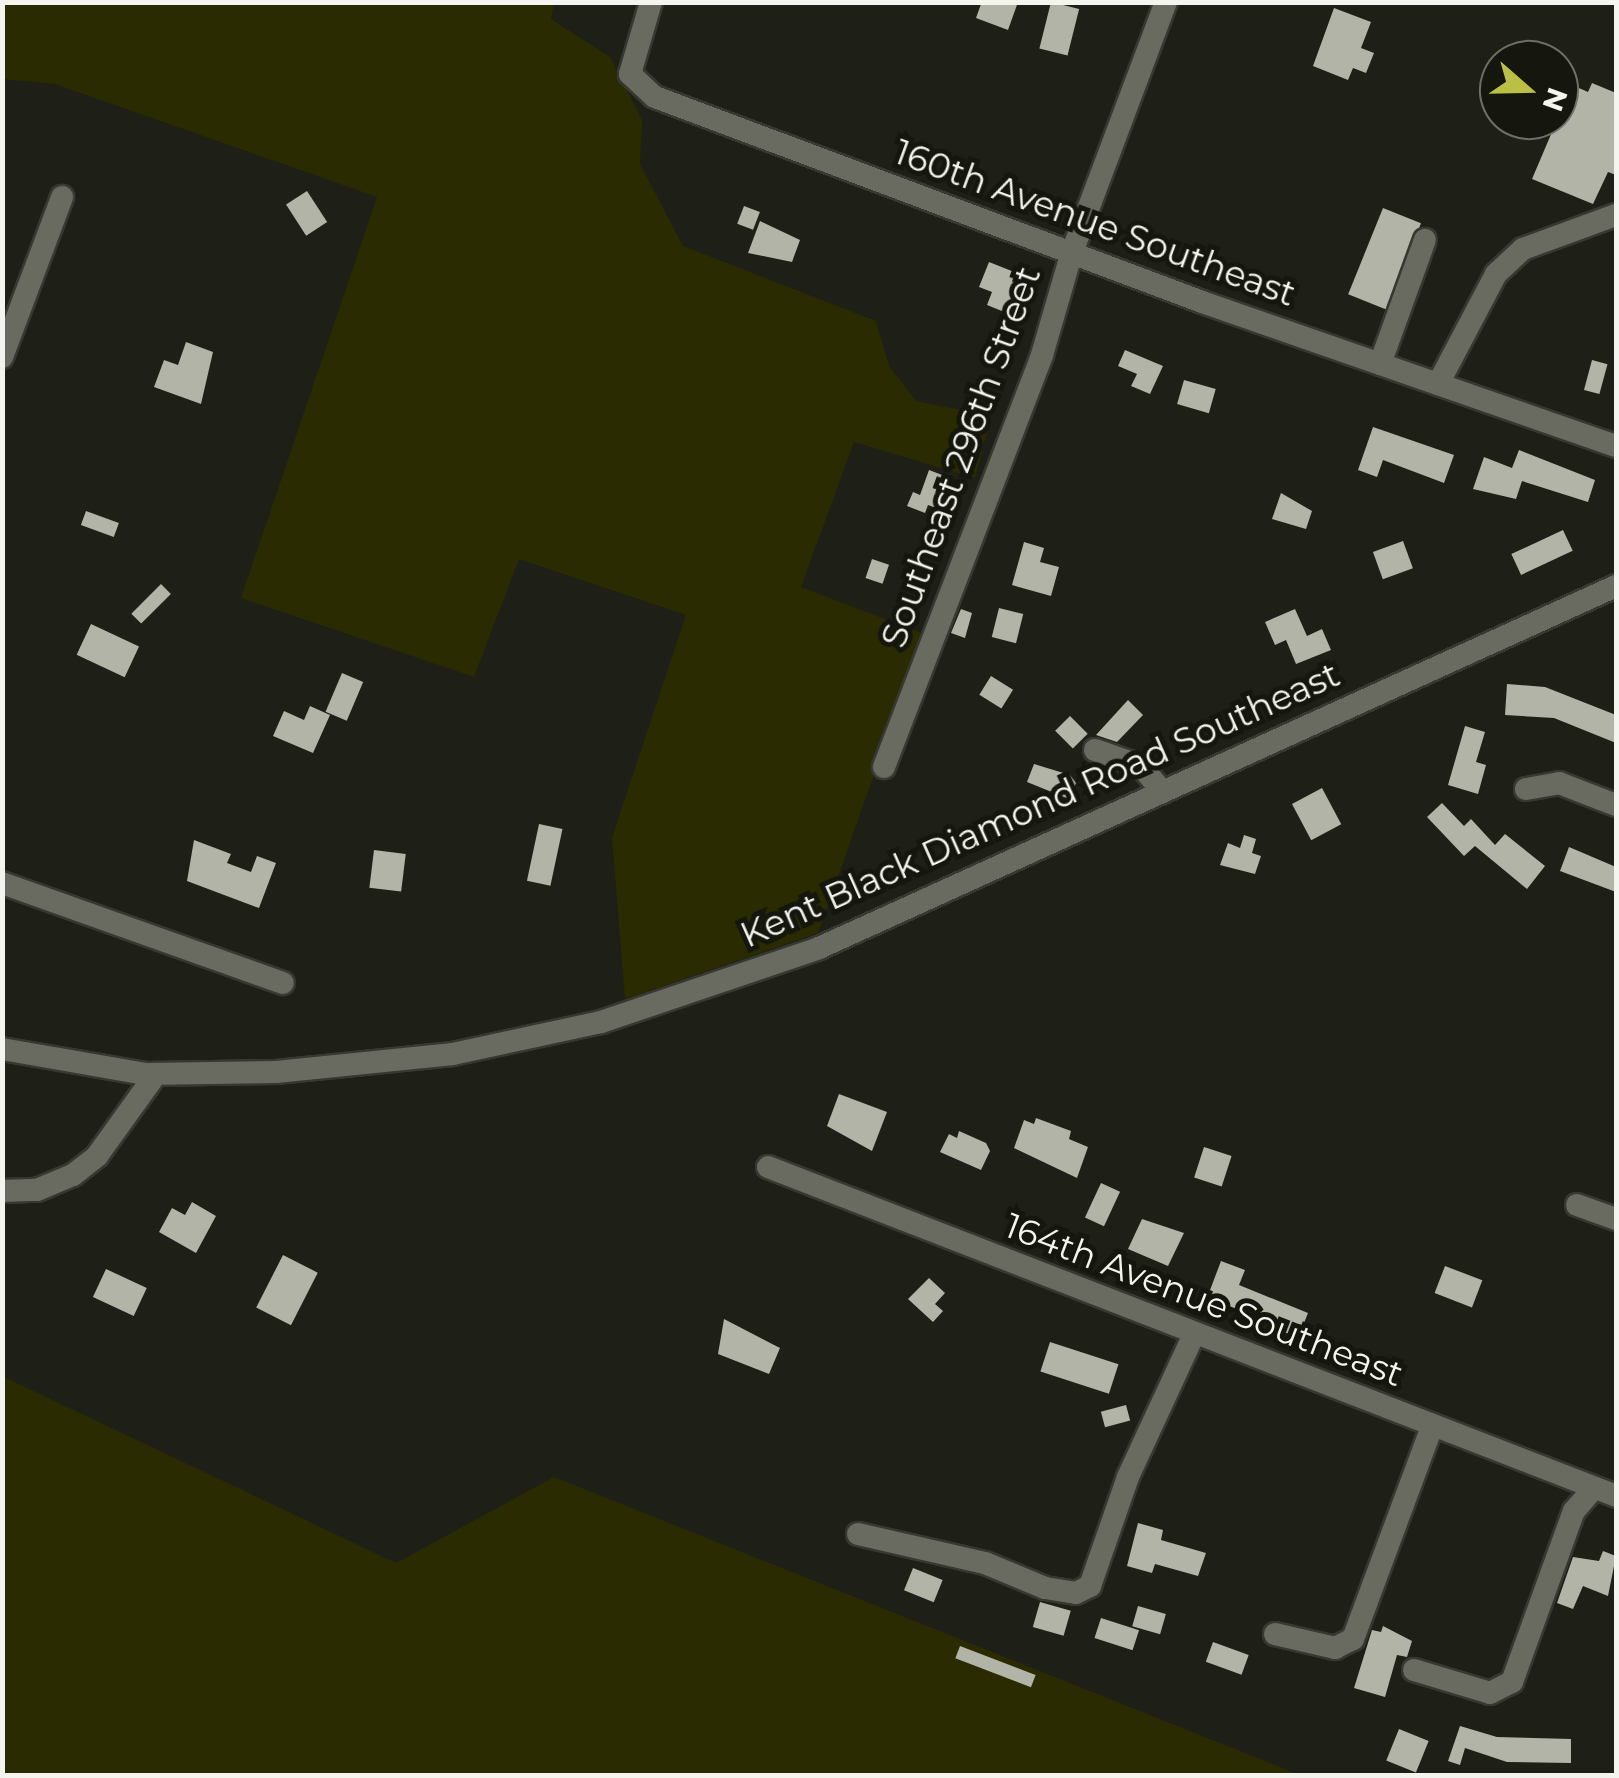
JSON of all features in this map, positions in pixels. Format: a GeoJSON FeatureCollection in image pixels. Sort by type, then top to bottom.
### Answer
{"type":"FeatureCollection","features":[{"type":"Feature","properties":{"kind":"street","name":"160th Avenue Southeast"},"geometry":{"type":"LineString","coordinates":[[651,2],[632,55],[630,74],[639,89],[1072,252],[1616,446]]}},
{"type":"Feature","properties":{"kind":"street","name":"Southeast 296th Street"},"geometry":{"type":"LineString","coordinates":[[884,767],[1042,355],[1072,252],[1166,2]]}},
{"type":"Feature","properties":{"kind":"street"},"geometry":{"type":"LineString","coordinates":[[2,358],[62,197]]}},
{"type":"Feature","properties":{"kind":"street"},"geometry":{"type":"LineString","coordinates":[[1438,384],[1496,274],[1524,249],[1616,215]]}},
{"type":"Feature","properties":{"kind":"street"},"geometry":{"type":"LineString","coordinates":[[1380,364],[1424,240]]}},
{"type":"Feature","properties":{"kind":"street","name":"Kent Black Diamond Road Southeast"},"geometry":{"type":"LineString","coordinates":[[2,1049],[156,1074],[276,1072],[454,1054],[601,1022],[819,948],[1616,586]]}},
{"type":"Feature","properties":{"kind":"street"},"geometry":{"type":"LineString","coordinates":[[1095,750],[1141,766],[1163,792]]}},
{"type":"Feature","properties":{"kind":"street"},"geometry":{"type":"LineString","coordinates":[[1526,789],[1559,783],[1616,805]]}},
{"type":"Feature","properties":{"kind":"street"},"geometry":{"type":"LineString","coordinates":[[2,882],[283,983]]}},
{"type":"Feature","properties":{"kind":"street"},"geometry":{"type":"LineString","coordinates":[[2,1191],[37,1190],[73,1175],[97,1156],[156,1074]]}},
{"type":"Feature","properties":{"kind":"street","name":"164th Avenue Southeast"},"geometry":{"type":"LineString","coordinates":[[768,1167],[1592,1490],[1616,1496]]}},
{"type":"Feature","properties":{"kind":"street"},"geometry":{"type":"LineString","coordinates":[[1577,1205],[1616,1219]]}},
{"type":"Feature","properties":{"kind":"street"},"geometry":{"type":"LineString","coordinates":[[858,1534],[985,1563],[1044,1588],[1076,1592],[1090,1586],[1128,1478],[1194,1334]]}},
{"type":"Feature","properties":{"kind":"street"},"geometry":{"type":"LineString","coordinates":[[1275,1634],[1335,1648],[1353,1639],[1432,1427]]}},
{"type":"Feature","properties":{"kind":"street"},"geometry":{"type":"LineString","coordinates":[[1414,1670],[1490,1693],[1512,1682],[1574,1511],[1592,1490]]}},
{"type":"Feature","properties":{"kind":"shaded area"},"geometry":{"type":"Polygon","coordinates":[[[2,3],[554,3],[551,19],[610,57],[642,120],[640,164],[683,246],[876,321],[889,366],[916,401],[991,416],[975,478],[854,442],[801,587],[924,634],[818,933],[625,999],[612,838],[686,615],[519,559],[474,677],[241,598],[377,197],[55,84],[3,79],[2,3]]]}},
{"type":"Feature","properties":{"kind":"shaded area"},"geometry":{"type":"Polygon","coordinates":[[[2,1376],[396,1563],[554,1477],[1300,1775],[3,1775],[2,1376]]]}},
{"type":"Feature","properties":{"kind":"building"},"geometry":{"type":"Polygon","coordinates":[[[1018,2],[1008,30],[976,18],[981,4],[1018,2]]]}},
{"type":"Feature","properties":{"kind":"building"},"geometry":{"type":"Polygon","coordinates":[[[1051,2],[1079,9],[1068,56],[1039,49],[1051,2]]]}},
{"type":"Feature","properties":{"kind":"building"},"geometry":{"type":"Polygon","coordinates":[[[1334,8],[1371,22],[1361,48],[1374,53],[1366,73],[1353,68],[1348,80],[1313,66],[1334,8]]]}},
{"type":"Feature","properties":{"kind":"building"},"geometry":{"type":"Polygon","coordinates":[[[1592,83],[1616,93],[1616,175],[1608,172],[1593,204],[1532,179],[1549,140],[1579,140],[1579,88],[1588,92],[1592,83]]]}},
{"type":"Feature","properties":{"kind":"building"},"geometry":{"type":"Polygon","coordinates":[[[307,191],[327,222],[306,236],[286,205],[307,191]]]}},
{"type":"Feature","properties":{"kind":"building"},"geometry":{"type":"Polygon","coordinates":[[[744,206],[760,212],[753,230],[737,224],[744,206]]]}},
{"type":"Feature","properties":{"kind":"building"},"geometry":{"type":"Polygon","coordinates":[[[1383,208],[1421,223],[1386,310],[1348,294],[1383,208]]]}},
{"type":"Feature","properties":{"kind":"building"},"geometry":{"type":"Polygon","coordinates":[[[760,221],[800,240],[792,262],[748,253],[760,221]]]}},
{"type":"Feature","properties":{"kind":"building"},"geometry":{"type":"Polygon","coordinates":[[[989,262],[1024,276],[1017,293],[1027,297],[1019,318],[987,305],[992,292],[979,287],[989,262]]]}},
{"type":"Feature","properties":{"kind":"building"},"geometry":{"type":"Polygon","coordinates":[[[186,342],[213,352],[201,404],[154,387],[164,360],[178,365],[186,342]]]}},
{"type":"Feature","properties":{"kind":"building"},"geometry":{"type":"Polygon","coordinates":[[[1125,350],[1163,366],[1150,394],[1131,386],[1137,374],[1118,366],[1125,350]]]}},
{"type":"Feature","properties":{"kind":"building"},"geometry":{"type":"Polygon","coordinates":[[[1592,360],[1607,364],[1599,394],[1584,390],[1592,360]]]}},
{"type":"Feature","properties":{"kind":"building"},"geometry":{"type":"Polygon","coordinates":[[[1184,380],[1216,389],[1209,413],[1177,404],[1184,380]]]}},
{"type":"Feature","properties":{"kind":"building"},"geometry":{"type":"Polygon","coordinates":[[[1373,427],[1454,455],[1444,483],[1383,460],[1377,477],[1358,470],[1373,427]]]}},
{"type":"Feature","properties":{"kind":"building"},"geometry":{"type":"Polygon","coordinates":[[[1519,450],[1595,480],[1588,502],[1522,481],[1516,499],[1473,489],[1484,457],[1512,468],[1519,450]]]}},
{"type":"Feature","properties":{"kind":"building"},"geometry":{"type":"Polygon","coordinates":[[[929,470],[950,478],[939,509],[928,505],[925,513],[907,506],[913,492],[920,495],[929,470]]]}},
{"type":"Feature","properties":{"kind":"building"},"geometry":{"type":"Polygon","coordinates":[[[1281,493],[1312,511],[1306,529],[1272,519],[1281,493]]]}},
{"type":"Feature","properties":{"kind":"building"},"geometry":{"type":"Polygon","coordinates":[[[86,511],[119,523],[114,537],[81,525],[86,511]]]}},
{"type":"Feature","properties":{"kind":"building"},"geometry":{"type":"Polygon","coordinates":[[[1563,530],[1573,551],[1521,575],[1511,554],[1563,530]]]}},
{"type":"Feature","properties":{"kind":"building"},"geometry":{"type":"Polygon","coordinates":[[[1403,541],[1413,568],[1383,579],[1373,552],[1403,541]]]}},
{"type":"Feature","properties":{"kind":"building"},"geometry":{"type":"Polygon","coordinates":[[[1024,542],[1044,548],[1040,562],[1059,567],[1051,596],[1012,585],[1024,542]]]}},
{"type":"Feature","properties":{"kind":"building"},"geometry":{"type":"Polygon","coordinates":[[[872,559],[889,565],[883,584],[865,578],[872,559]]]}},
{"type":"Feature","properties":{"kind":"building"},"geometry":{"type":"Polygon","coordinates":[[[161,584],[171,594],[141,624],[131,614],[161,584]]]}},
{"type":"Feature","properties":{"kind":"building"},"geometry":{"type":"Polygon","coordinates":[[[999,608],[1023,614],[1016,643],[992,637],[999,608]]]}},
{"type":"Feature","properties":{"kind":"building"},"geometry":{"type":"Polygon","coordinates":[[[961,609],[972,613],[965,638],[951,633],[961,609]]]}},
{"type":"Feature","properties":{"kind":"building"},"geometry":{"type":"Polygon","coordinates":[[[1295,609],[1307,636],[1322,629],[1331,650],[1296,664],[1286,640],[1275,645],[1265,622],[1295,609]]]}},
{"type":"Feature","properties":{"kind":"building"},"geometry":{"type":"Polygon","coordinates":[[[91,624],[139,646],[125,677],[77,655],[91,624]]]}},
{"type":"Feature","properties":{"kind":"building"},"geometry":{"type":"Polygon","coordinates":[[[342,673],[363,682],[347,721],[326,712],[342,673]]]}},
{"type":"Feature","properties":{"kind":"building"},"geometry":{"type":"Polygon","coordinates":[[[991,676],[1013,690],[1001,708],[979,695],[991,676]]]}},
{"type":"Feature","properties":{"kind":"building"},"geometry":{"type":"Polygon","coordinates":[[[1507,684],[1545,687],[1616,715],[1616,743],[1554,718],[1505,715],[1507,684]]]}},
{"type":"Feature","properties":{"kind":"building"},"geometry":{"type":"Polygon","coordinates":[[[1128,700],[1143,715],[1117,742],[1096,735],[1128,700]]]}},
{"type":"Feature","properties":{"kind":"building"},"geometry":{"type":"Polygon","coordinates":[[[310,706],[330,715],[313,753],[273,736],[284,711],[304,720],[310,706]]]}},
{"type":"Feature","properties":{"kind":"building"},"geometry":{"type":"Polygon","coordinates":[[[1070,716],[1088,734],[1073,749],[1055,731],[1070,716]]]}},
{"type":"Feature","properties":{"kind":"building"},"geometry":{"type":"Polygon","coordinates":[[[1465,726],[1485,732],[1476,762],[1486,765],[1478,794],[1448,785],[1465,726]]]}},
{"type":"Feature","properties":{"kind":"building"},"geometry":{"type":"Polygon","coordinates":[[[1034,764],[1070,775],[1076,783],[1069,799],[1027,782],[1034,764]]]}},
{"type":"Feature","properties":{"kind":"building"},"geometry":{"type":"Polygon","coordinates":[[[1322,788],[1341,824],[1311,840],[1292,804],[1322,788]]]}},
{"type":"Feature","properties":{"kind":"building"},"geometry":{"type":"Polygon","coordinates":[[[1442,803],[1464,826],[1471,819],[1495,845],[1505,834],[1545,866],[1527,889],[1475,846],[1464,856],[1427,817],[1442,803]]]}},
{"type":"Feature","properties":{"kind":"building"},"geometry":{"type":"Polygon","coordinates":[[[539,824],[562,829],[550,886],[527,881],[539,824]]]}},
{"type":"Feature","properties":{"kind":"building"},"geometry":{"type":"Polygon","coordinates":[[[1244,835],[1256,839],[1252,853],[1261,856],[1255,874],[1220,865],[1228,843],[1240,848],[1244,835]]]}},
{"type":"Feature","properties":{"kind":"building"},"geometry":{"type":"Polygon","coordinates":[[[194,840],[231,854],[227,863],[251,872],[257,856],[276,863],[259,908],[187,881],[194,840]]]}},
{"type":"Feature","properties":{"kind":"building"},"geometry":{"type":"Polygon","coordinates":[[[1569,847],[1616,867],[1616,892],[1560,871],[1569,847]]]}},
{"type":"Feature","properties":{"kind":"building"},"geometry":{"type":"Polygon","coordinates":[[[374,850],[406,854],[401,892],[369,888],[374,850]]]}},
{"type":"Feature","properties":{"kind":"building"},"geometry":{"type":"Polygon","coordinates":[[[839,1094],[887,1112],[872,1151],[827,1126],[839,1094]]]}},
{"type":"Feature","properties":{"kind":"building"},"geometry":{"type":"Polygon","coordinates":[[[1036,1118],[1071,1131],[1069,1139],[1088,1147],[1077,1178],[1014,1148],[1024,1120],[1034,1124],[1036,1118]]]}},
{"type":"Feature","properties":{"kind":"building"},"geometry":{"type":"Polygon","coordinates":[[[959,1131],[986,1143],[990,1151],[981,1170],[940,1152],[949,1134],[957,1138],[959,1131]]]}},
{"type":"Feature","properties":{"kind":"building"},"geometry":{"type":"Polygon","coordinates":[[[1204,1147],[1232,1156],[1222,1186],[1194,1177],[1204,1147]]]}},
{"type":"Feature","properties":{"kind":"building"},"geometry":{"type":"Polygon","coordinates":[[[1101,1183],[1120,1192],[1104,1226],[1085,1217],[1101,1183]]]}},
{"type":"Feature","properties":{"kind":"building"},"geometry":{"type":"Polygon","coordinates":[[[192,1202],[216,1216],[196,1253],[159,1232],[172,1208],[185,1215],[192,1202]]]}},
{"type":"Feature","properties":{"kind":"building"},"geometry":{"type":"Polygon","coordinates":[[[1142,1219],[1184,1233],[1168,1266],[1128,1249],[1142,1219]]]}},
{"type":"Feature","properties":{"kind":"building"},"geometry":{"type":"Polygon","coordinates":[[[283,1255],[318,1273],[291,1325],[256,1308],[283,1255]]]}},
{"type":"Feature","properties":{"kind":"building"},"geometry":{"type":"Polygon","coordinates":[[[1221,1261],[1245,1270],[1239,1285],[1308,1313],[1298,1338],[1207,1298],[1221,1261]]]}},
{"type":"Feature","properties":{"kind":"building"},"geometry":{"type":"Polygon","coordinates":[[[1445,1266],[1482,1280],[1472,1307],[1435,1293],[1445,1266]]]}},
{"type":"Feature","properties":{"kind":"building"},"geometry":{"type":"Polygon","coordinates":[[[106,1269],[147,1288],[134,1316],[93,1297],[106,1269]]]}},
{"type":"Feature","properties":{"kind":"building"},"geometry":{"type":"Polygon","coordinates":[[[929,1278],[945,1293],[935,1304],[943,1311],[933,1322],[908,1299],[929,1278]]]}},
{"type":"Feature","properties":{"kind":"building"},"geometry":{"type":"Polygon","coordinates":[[[724,1319],[780,1348],[769,1374],[718,1354],[724,1319]]]}},
{"type":"Feature","properties":{"kind":"building"},"geometry":{"type":"Polygon","coordinates":[[[1050,1342],[1118,1364],[1109,1394],[1040,1371],[1050,1342]]]}},
{"type":"Feature","properties":{"kind":"building"},"geometry":{"type":"Polygon","coordinates":[[[1126,1405],[1130,1420],[1105,1427],[1101,1412],[1126,1405]]]}},
{"type":"Feature","properties":{"kind":"building"},"geometry":{"type":"Polygon","coordinates":[[[1138,1523],[1163,1530],[1161,1540],[1206,1553],[1198,1576],[1155,1564],[1152,1573],[1127,1566],[1138,1523]]]}},
{"type":"Feature","properties":{"kind":"building"},"geometry":{"type":"Polygon","coordinates":[[[1603,1551],[1616,1556],[1608,1596],[1583,1586],[1573,1609],[1557,1603],[1573,1557],[1599,1561],[1603,1551]]]}},
{"type":"Feature","properties":{"kind":"building"},"geometry":{"type":"Polygon","coordinates":[[[913,1568],[943,1580],[934,1602],[904,1590],[913,1568]]]}},
{"type":"Feature","properties":{"kind":"building"},"geometry":{"type":"Polygon","coordinates":[[[1040,1602],[1071,1611],[1064,1636],[1033,1627],[1040,1602]]]}},
{"type":"Feature","properties":{"kind":"building"},"geometry":{"type":"Polygon","coordinates":[[[1138,1606],[1166,1614],[1160,1634],[1132,1626],[1138,1606]]]}},
{"type":"Feature","properties":{"kind":"building"},"geometry":{"type":"Polygon","coordinates":[[[1101,1618],[1139,1630],[1133,1650],[1095,1638],[1101,1618]]]}},
{"type":"Feature","properties":{"kind":"building"},"geometry":{"type":"Polygon","coordinates":[[[1383,1626],[1412,1641],[1407,1657],[1397,1655],[1385,1697],[1354,1688],[1372,1630],[1381,1632],[1383,1626]]]}},
{"type":"Feature","properties":{"kind":"building"},"geometry":{"type":"Polygon","coordinates":[[[1213,1642],[1249,1655],[1242,1675],[1206,1662],[1213,1642]]]}},
{"type":"Feature","properties":{"kind":"building"},"geometry":{"type":"Polygon","coordinates":[[[960,1646],[1036,1675],[1031,1687],[955,1658],[960,1646]]]}},
{"type":"Feature","properties":{"kind":"building"},"geometry":{"type":"Polygon","coordinates":[[[1460,1726],[1497,1737],[1571,1739],[1571,1763],[1507,1762],[1465,1748],[1460,1765],[1448,1761],[1460,1726]]]}},
{"type":"Feature","properties":{"kind":"building"},"geometry":{"type":"Polygon","coordinates":[[[1399,1729],[1429,1741],[1416,1773],[1386,1761],[1399,1729]]]}}]}
